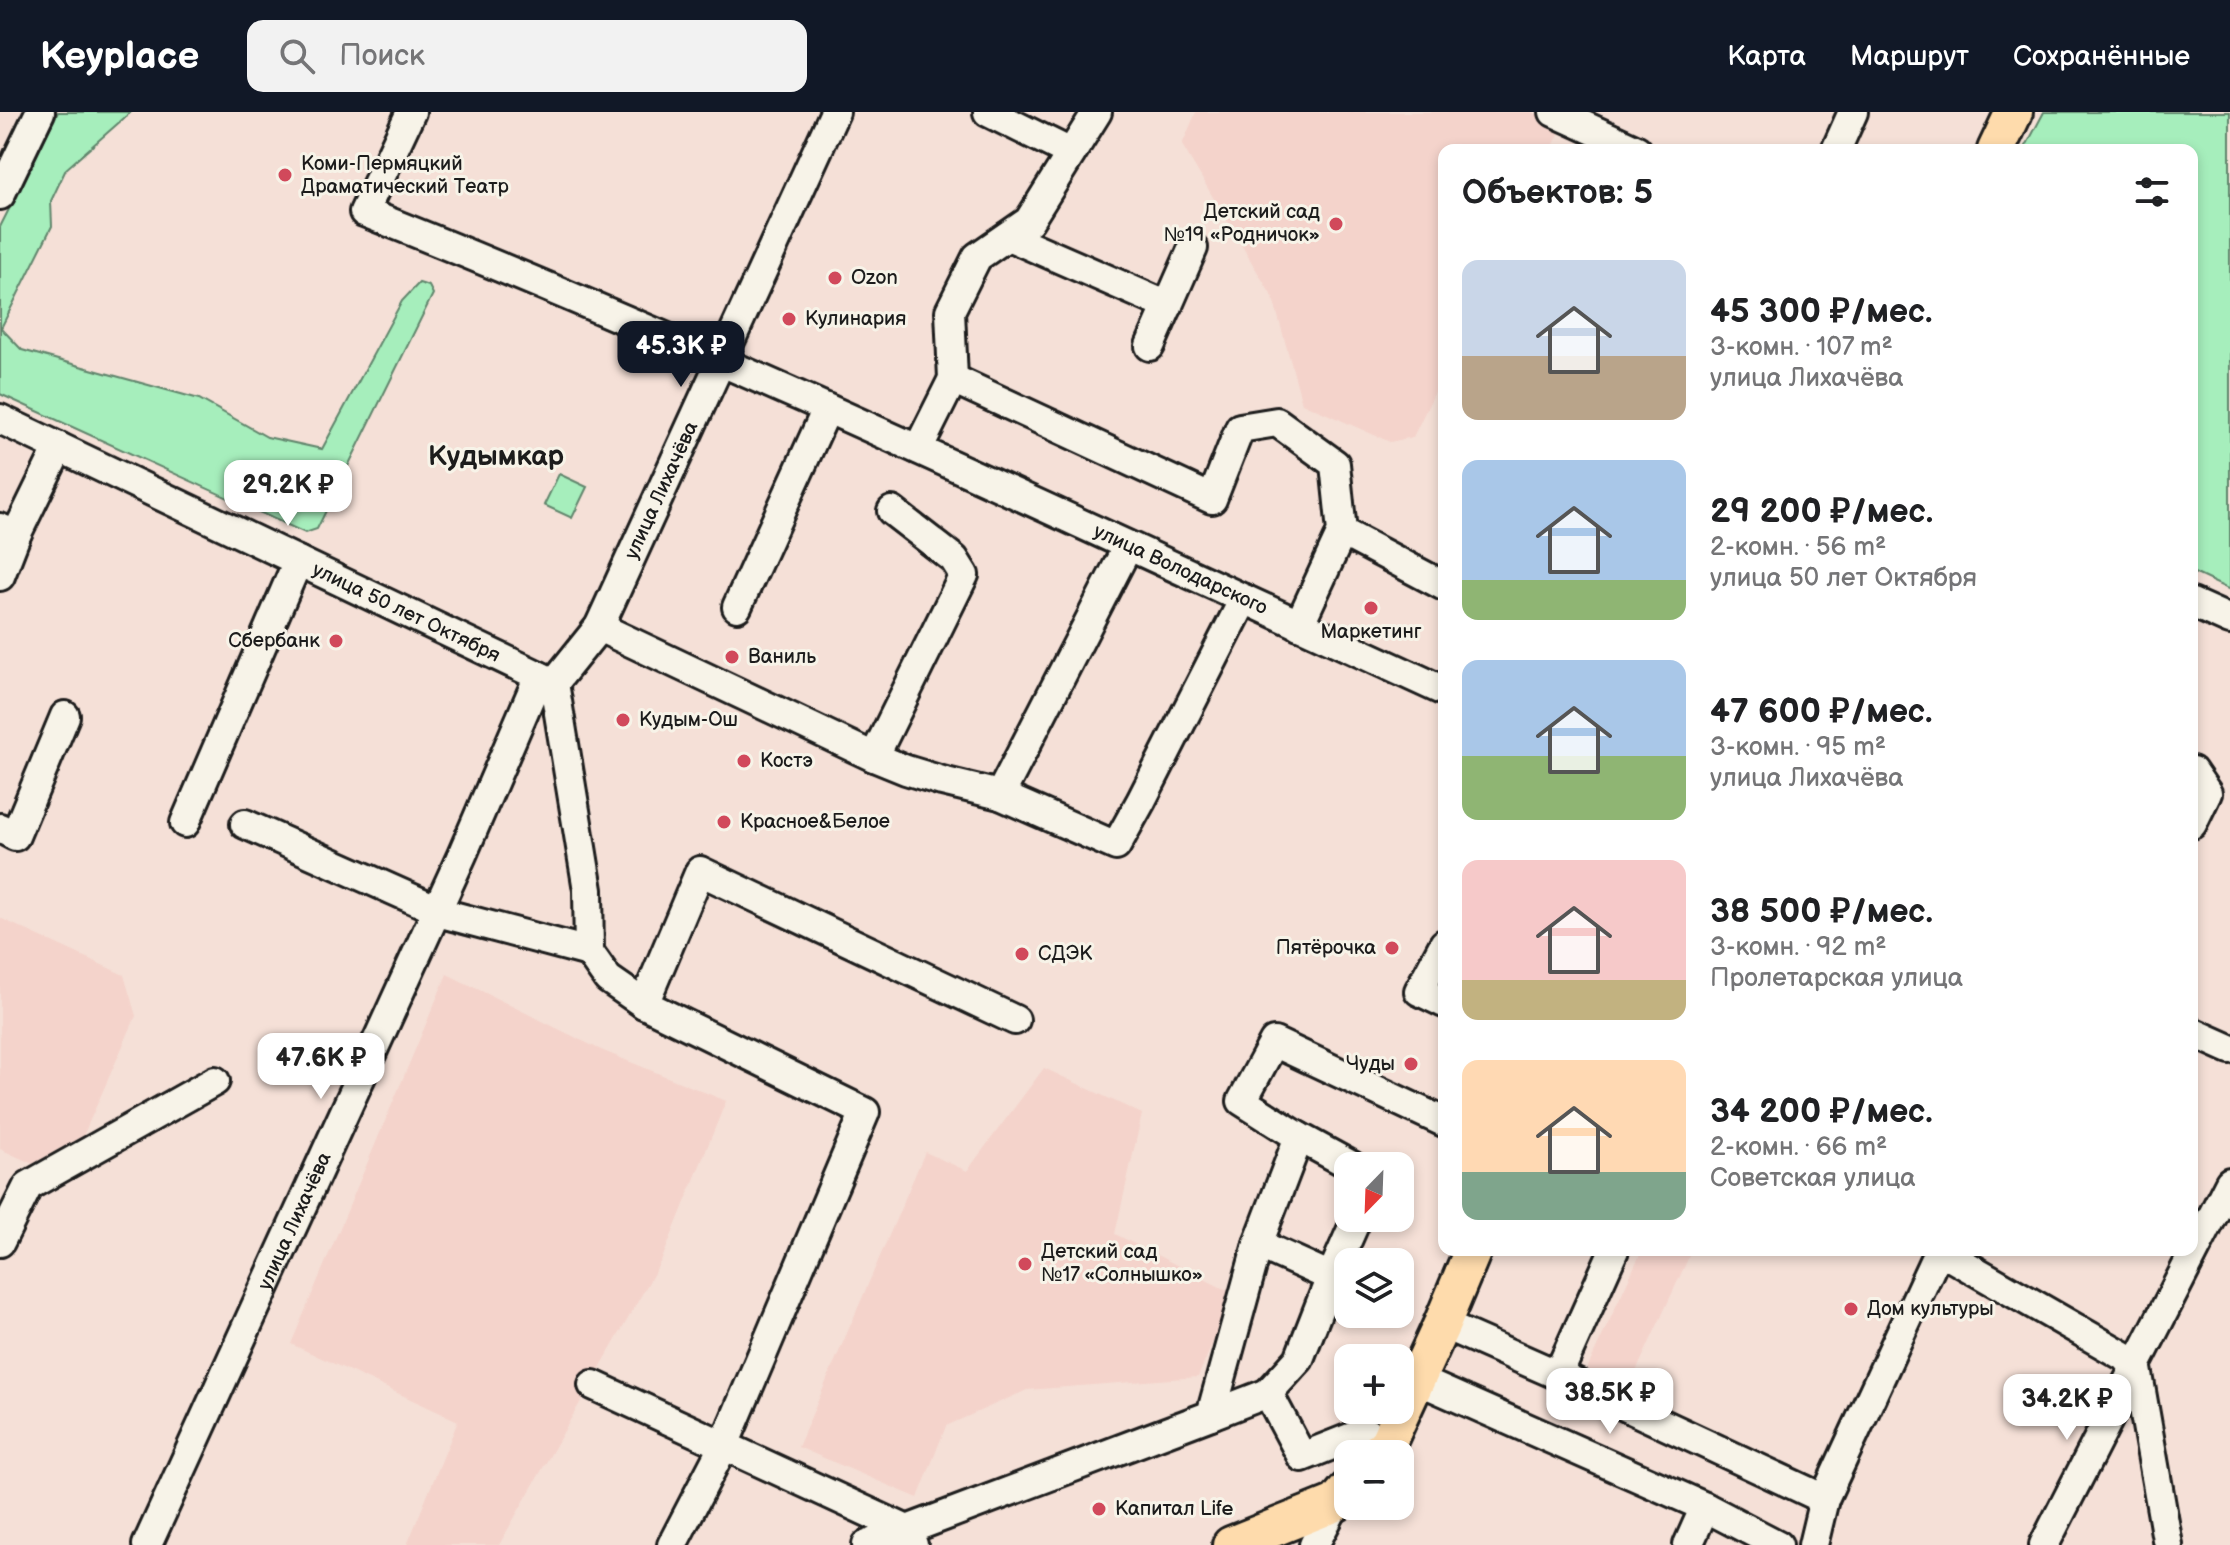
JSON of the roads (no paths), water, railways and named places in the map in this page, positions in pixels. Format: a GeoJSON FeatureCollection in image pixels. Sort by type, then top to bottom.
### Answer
{"type":"FeatureCollection","features":[{"type":"Feature","properties":{"kind":"main road"},"geometry":{"type":"LineString","coordinates":[[1999,144],[2014,112]]}},
{"type":"Feature","properties":{"kind":"main road"},"geometry":{"type":"LineString","coordinates":[[1387,1440],[1470,1256]]}},
{"type":"Feature","properties":{"kind":"main road"},"geometry":{"type":"LineString","coordinates":[[1231,1545],[1334,1500]]}},
{"type":"Feature","properties":{"kind":"street"},"geometry":{"type":"LineString","coordinates":[[0,195],[40,112]]}},
{"type":"Feature","properties":{"kind":"street","name":"улица Володарского"},"geometry":{"type":"LineString","coordinates":[[411,112],[364,212],[473,255],[918,449],[1438,688]]}},
{"type":"Feature","properties":{"kind":"street","name":"улица Лихачёва"},"geometry":{"type":"LineString","coordinates":[[147,1545],[497,776],[546,680],[599,627],[835,112]]}},
{"type":"Feature","properties":{"kind":"street"},"geometry":{"type":"LineString","coordinates":[[988,112],[1071,153]]}},
{"type":"Feature","properties":{"kind":"street"},"geometry":{"type":"LineString","coordinates":[[918,449],[953,379],[950,311],[977,257],[1029,221],[1097,112]]}},
{"type":"Feature","properties":{"kind":"street"},"geometry":{"type":"LineString","coordinates":[[1554,112],[1582,130],[1620,144]]}},
{"type":"Feature","properties":{"kind":"street"},"geometry":{"type":"LineString","coordinates":[[1839,144],[1853,112]]}},
{"type":"Feature","properties":{"kind":"street"},"geometry":{"type":"LineString","coordinates":[[1008,236],[1168,306]]}},
{"type":"Feature","properties":{"kind":"street"},"geometry":{"type":"LineString","coordinates":[[1150,346],[1193,248]]}},
{"type":"Feature","properties":{"kind":"street"},"geometry":{"type":"LineString","coordinates":[[953,379],[1212,499],[1240,428],[1277,422],[1335,464],[1342,532],[1299,625]]}},
{"type":"Feature","properties":{"kind":"street"},"geometry":{"type":"LineString","coordinates":[[737,607],[827,409]]}},
{"type":"Feature","properties":{"kind":"street","name":"улица 50 лет Октября"},"geometry":{"type":"LineString","coordinates":[[0,419],[546,680]]}},
{"type":"Feature","properties":{"kind":"street"},"geometry":{"type":"LineString","coordinates":[[0,576],[8,532],[59,447]]}},
{"type":"Feature","properties":{"kind":"street"},"geometry":{"type":"LineString","coordinates":[[874,757],[964,575],[954,559],[892,511]]}},
{"type":"Feature","properties":{"kind":"street"},"geometry":{"type":"LineString","coordinates":[[1342,532],[1438,583]]}},
{"type":"Feature","properties":{"kind":"street"},"geometry":{"type":"LineString","coordinates":[[1000,795],[1128,546]]}},
{"type":"Feature","properties":{"kind":"street"},"geometry":{"type":"LineString","coordinates":[[185,823],[298,561]]}},
{"type":"Feature","properties":{"kind":"street"},"geometry":{"type":"LineString","coordinates":[[599,627],[874,757],[918,774],[1000,795],[1116,846],[1244,599]]}},
{"type":"Feature","properties":{"kind":"street"},"geometry":{"type":"LineString","coordinates":[[2198,606],[2230,620]]}},
{"type":"Feature","properties":{"kind":"street"},"geometry":{"type":"LineString","coordinates":[[546,680],[588,890],[589,952],[608,979],[644,1004],[865,1112],[724,1445],[672,1545]]}},
{"type":"Feature","properties":{"kind":"street"},"geometry":{"type":"LineString","coordinates":[[0,828],[15,836],[65,716]]}},
{"type":"Feature","properties":{"kind":"street"},"geometry":{"type":"LineString","coordinates":[[2198,780],[2207,793],[2198,812]]}},
{"type":"Feature","properties":{"kind":"street"},"geometry":{"type":"LineString","coordinates":[[245,824],[449,915],[589,952]]}},
{"type":"Feature","properties":{"kind":"street"},"geometry":{"type":"LineString","coordinates":[[644,1004],[700,871],[1015,1020]]}},
{"type":"Feature","properties":{"kind":"street"},"geometry":{"type":"LineString","coordinates":[[1438,955],[1419,991],[1438,1000]]}},
{"type":"Feature","properties":{"kind":"street"},"geometry":{"type":"LineString","coordinates":[[2198,1035],[2230,1049]]}},
{"type":"Feature","properties":{"kind":"street"},"geometry":{"type":"LineString","coordinates":[[1334,1156],[1242,1101],[1274,1042],[1438,1119]]}},
{"type":"Feature","properties":{"kind":"street"},"geometry":{"type":"LineString","coordinates":[[0,1242],[28,1186],[215,1081]]}},
{"type":"Feature","properties":{"kind":"street"},"geometry":{"type":"LineString","coordinates":[[1211,1415],[1258,1244],[1299,1137]]}},
{"type":"Feature","properties":{"kind":"street"},"geometry":{"type":"LineString","coordinates":[[2198,1244],[2230,1182]]}},
{"type":"Feature","properties":{"kind":"street"},"geometry":{"type":"LineString","coordinates":[[867,1545],[910,1538],[1268,1393],[1299,1359],[1351,1232]]}},
{"type":"Feature","properties":{"kind":"street"},"geometry":{"type":"LineString","coordinates":[[1258,1244],[1331,1277]]}},
{"type":"Feature","properties":{"kind":"street"},"geometry":{"type":"LineString","coordinates":[[1558,1375],[1611,1256]]}},
{"type":"Feature","properties":{"kind":"street"},"geometry":{"type":"LineString","coordinates":[[1813,1545],[1824,1499],[1936,1256]]}},
{"type":"Feature","properties":{"kind":"street"},"geometry":{"type":"LineString","coordinates":[[1949,1256],[2136,1363]]}},
{"type":"Feature","properties":{"kind":"street"},"geometry":{"type":"LineString","coordinates":[[2044,1545],[2192,1256]]}},
{"type":"Feature","properties":{"kind":"street"},"geometry":{"type":"LineString","coordinates":[[1442,1324],[1824,1499]]}},
{"type":"Feature","properties":{"kind":"street"},"geometry":{"type":"LineString","coordinates":[[2136,1363],[2168,1545]]}},
{"type":"Feature","properties":{"kind":"street"},"geometry":{"type":"LineString","coordinates":[[1416,1379],[1705,1507],[1778,1545]]}},
{"type":"Feature","properties":{"kind":"street"},"geometry":{"type":"LineString","coordinates":[[593,1385],[724,1445],[910,1538]]}},
{"type":"Feature","properties":{"kind":"street"},"geometry":{"type":"LineString","coordinates":[[1268,1393],[1302,1457],[1334,1444]]}},
{"type":"Feature","properties":{"kind":"street"},"geometry":{"type":"LineString","coordinates":[[1345,1440],[1365,1432],[1374,1440]]}},
{"type":"Feature","properties":{"kind":"street"},"geometry":{"type":"LineString","coordinates":[[1688,1545],[1705,1507]]}},
{"type":"Feature","properties":{"kind":"street"},"geometry":{"type":"LineString","coordinates":[[1314,1545],[1334,1510]]}},
{"type":"Feature","properties":{"kind":"place","name":"Коми-Пермяцкий Драматический Театр"},"geometry":{"type":"Point","coordinates":[285,175]}},
{"type":"Feature","properties":{"kind":"place","name":"Детский сад №19 «Родничок»"},"geometry":{"type":"Point","coordinates":[1336,224]}},
{"type":"Feature","properties":{"kind":"place","name":"Ozon"},"geometry":{"type":"Point","coordinates":[835,278]}},
{"type":"Feature","properties":{"kind":"place","name":"Кулинария"},"geometry":{"type":"Point","coordinates":[789,319]}},
{"type":"Feature","properties":{"kind":"place","name":"Маркетинг"},"geometry":{"type":"Point","coordinates":[1371,608]}},
{"type":"Feature","properties":{"kind":"place","name":"Сбербанк"},"geometry":{"type":"Point","coordinates":[336,641]}},
{"type":"Feature","properties":{"kind":"place","name":"Ваниль"},"geometry":{"type":"Point","coordinates":[732,657]}},
{"type":"Feature","properties":{"kind":"place","name":"Кудым-Ош"},"geometry":{"type":"Point","coordinates":[623,720]}},
{"type":"Feature","properties":{"kind":"place","name":"Костэ"},"geometry":{"type":"Point","coordinates":[744,761]}},
{"type":"Feature","properties":{"kind":"place","name":"Красное&Белое"},"geometry":{"type":"Point","coordinates":[724,822]}},
{"type":"Feature","properties":{"kind":"place","name":"Пятёрочка"},"geometry":{"type":"Point","coordinates":[1392,948]}},
{"type":"Feature","properties":{"kind":"place","name":"СДЭК"},"geometry":{"type":"Point","coordinates":[1022,954]}},
{"type":"Feature","properties":{"kind":"place","name":"Чуды"},"geometry":{"type":"Point","coordinates":[1411,1064]}},
{"type":"Feature","properties":{"kind":"place","name":"Детский сад №17 «Солнышко»"},"geometry":{"type":"Point","coordinates":[1025,1264]}},
{"type":"Feature","properties":{"kind":"place","name":"Дом культуры"},"geometry":{"type":"Point","coordinates":[1851,1309]}},
{"type":"Feature","properties":{"kind":"place","name":"Капитал Life"},"geometry":{"type":"Point","coordinates":[1099,1509]}},
{"type":"Feature","properties":{"kind":"district","name":"Кудымкар"},"geometry":{"type":"Point","coordinates":[496,456]}}]}
